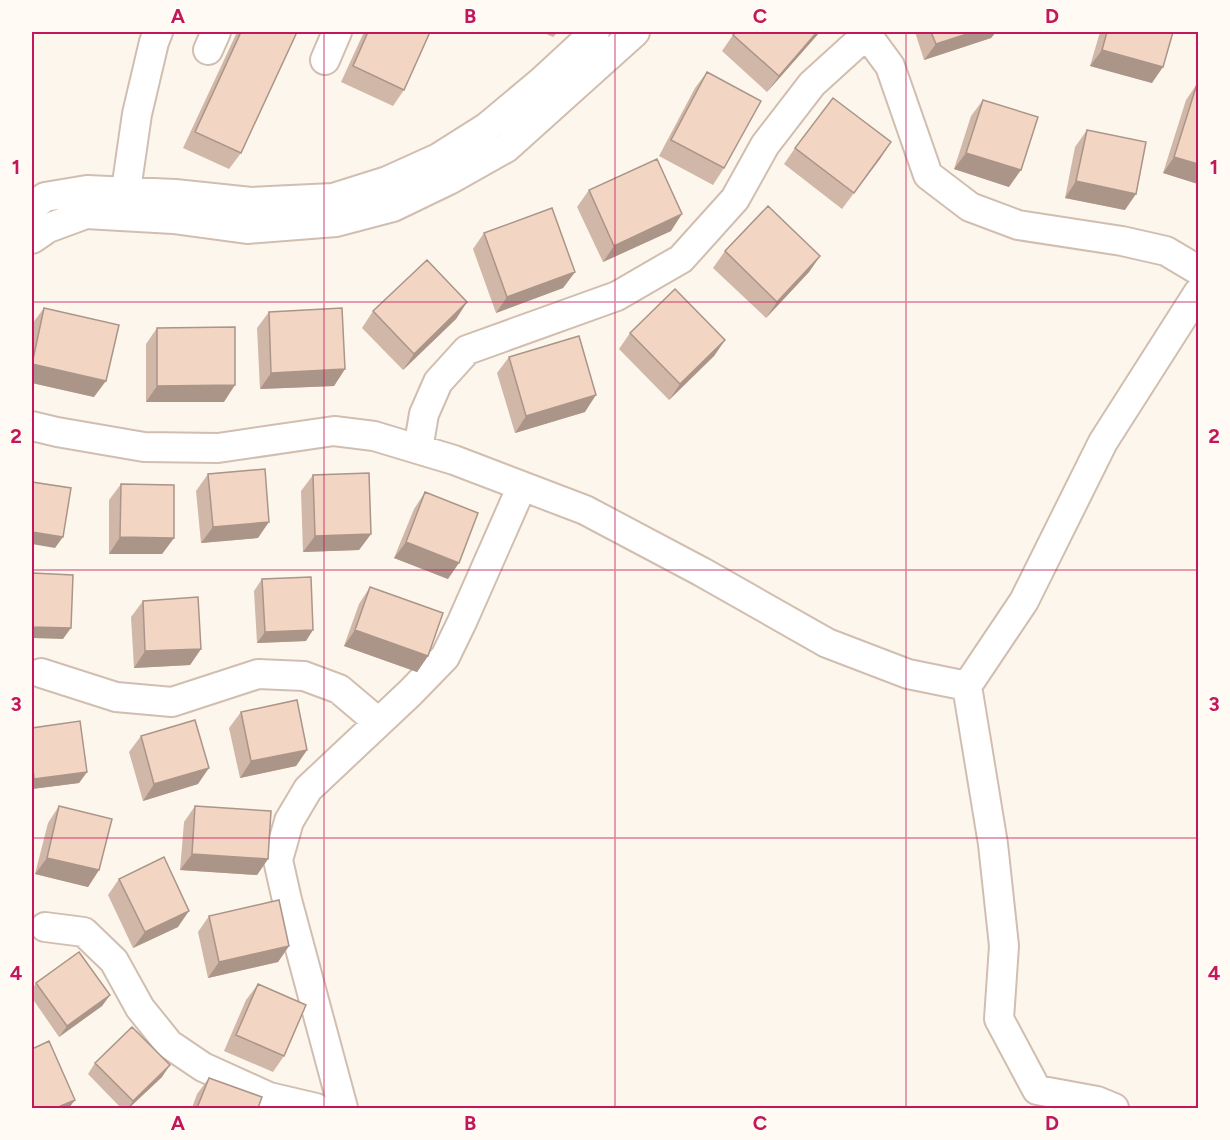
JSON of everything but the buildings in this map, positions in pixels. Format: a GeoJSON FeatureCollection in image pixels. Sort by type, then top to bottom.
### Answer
{"type":"FeatureCollection","features":[{"type":"Feature","properties":{"kind":"lane"},"geometry":{"type":"LineString","coordinates":[[324,60],[337,32]]}},
{"type":"Feature","properties":{"kind":"lane"},"geometry":{"type":"LineString","coordinates":[[32,239],[48,228],[86,214],[175,194],[251,202],[333,198],[387,181],[438,158],[487,127],[542,81],[594,32]]}},
{"type":"Feature","properties":{"kind":"lane"},"geometry":{"type":"LineString","coordinates":[[32,207],[45,197],[87,190],[173,219],[247,229],[336,222],[393,207],[449,180],[506,148],[635,32]]}},
{"type":"Feature","properties":{"kind":"lane"},"geometry":{"type":"LineString","coordinates":[[418,449],[424,414],[438,382],[467,350],[617,296],[681,259],[735,199],[765,145],[812,84],[866,33],[890,66],[928,175],[970,207],[1018,225],[1122,241],[1166,251],[1198,270]]}},
{"type":"Feature","properties":{"kind":"lane"},"geometry":{"type":"LineString","coordinates":[[124,204],[149,35]]}},
{"type":"Feature","properties":{"kind":"lane"},"geometry":{"type":"LineString","coordinates":[[1114,1108],[1097,1101],[1037,1090],[999,1019],[1004,946],[993,844],[967,686],[1024,602],[1103,442],[1198,293]]}},
{"type":"Feature","properties":{"kind":"lane"},"geometry":{"type":"LineString","coordinates":[[32,426],[144,447],[218,447],[334,431],[374,436],[454,460],[585,510],[702,572],[827,643],[908,674],[967,686]]}},
{"type":"Feature","properties":{"kind":"lane"},"geometry":{"type":"LineString","coordinates":[[343,1108],[286,900],[278,860],[289,821],[308,789],[445,657],[522,486]]}},
{"type":"Feature","properties":{"kind":"lane"},"geometry":{"type":"LineString","coordinates":[[41,673],[116,697],[172,702],[258,674],[304,676],[339,689],[378,722]]}},
{"type":"Feature","properties":{"kind":"lane"},"geometry":{"type":"LineString","coordinates":[[45,927],[84,932],[114,961],[140,1008],[169,1044],[203,1068],[269,1097],[315,1108]]}}]}
